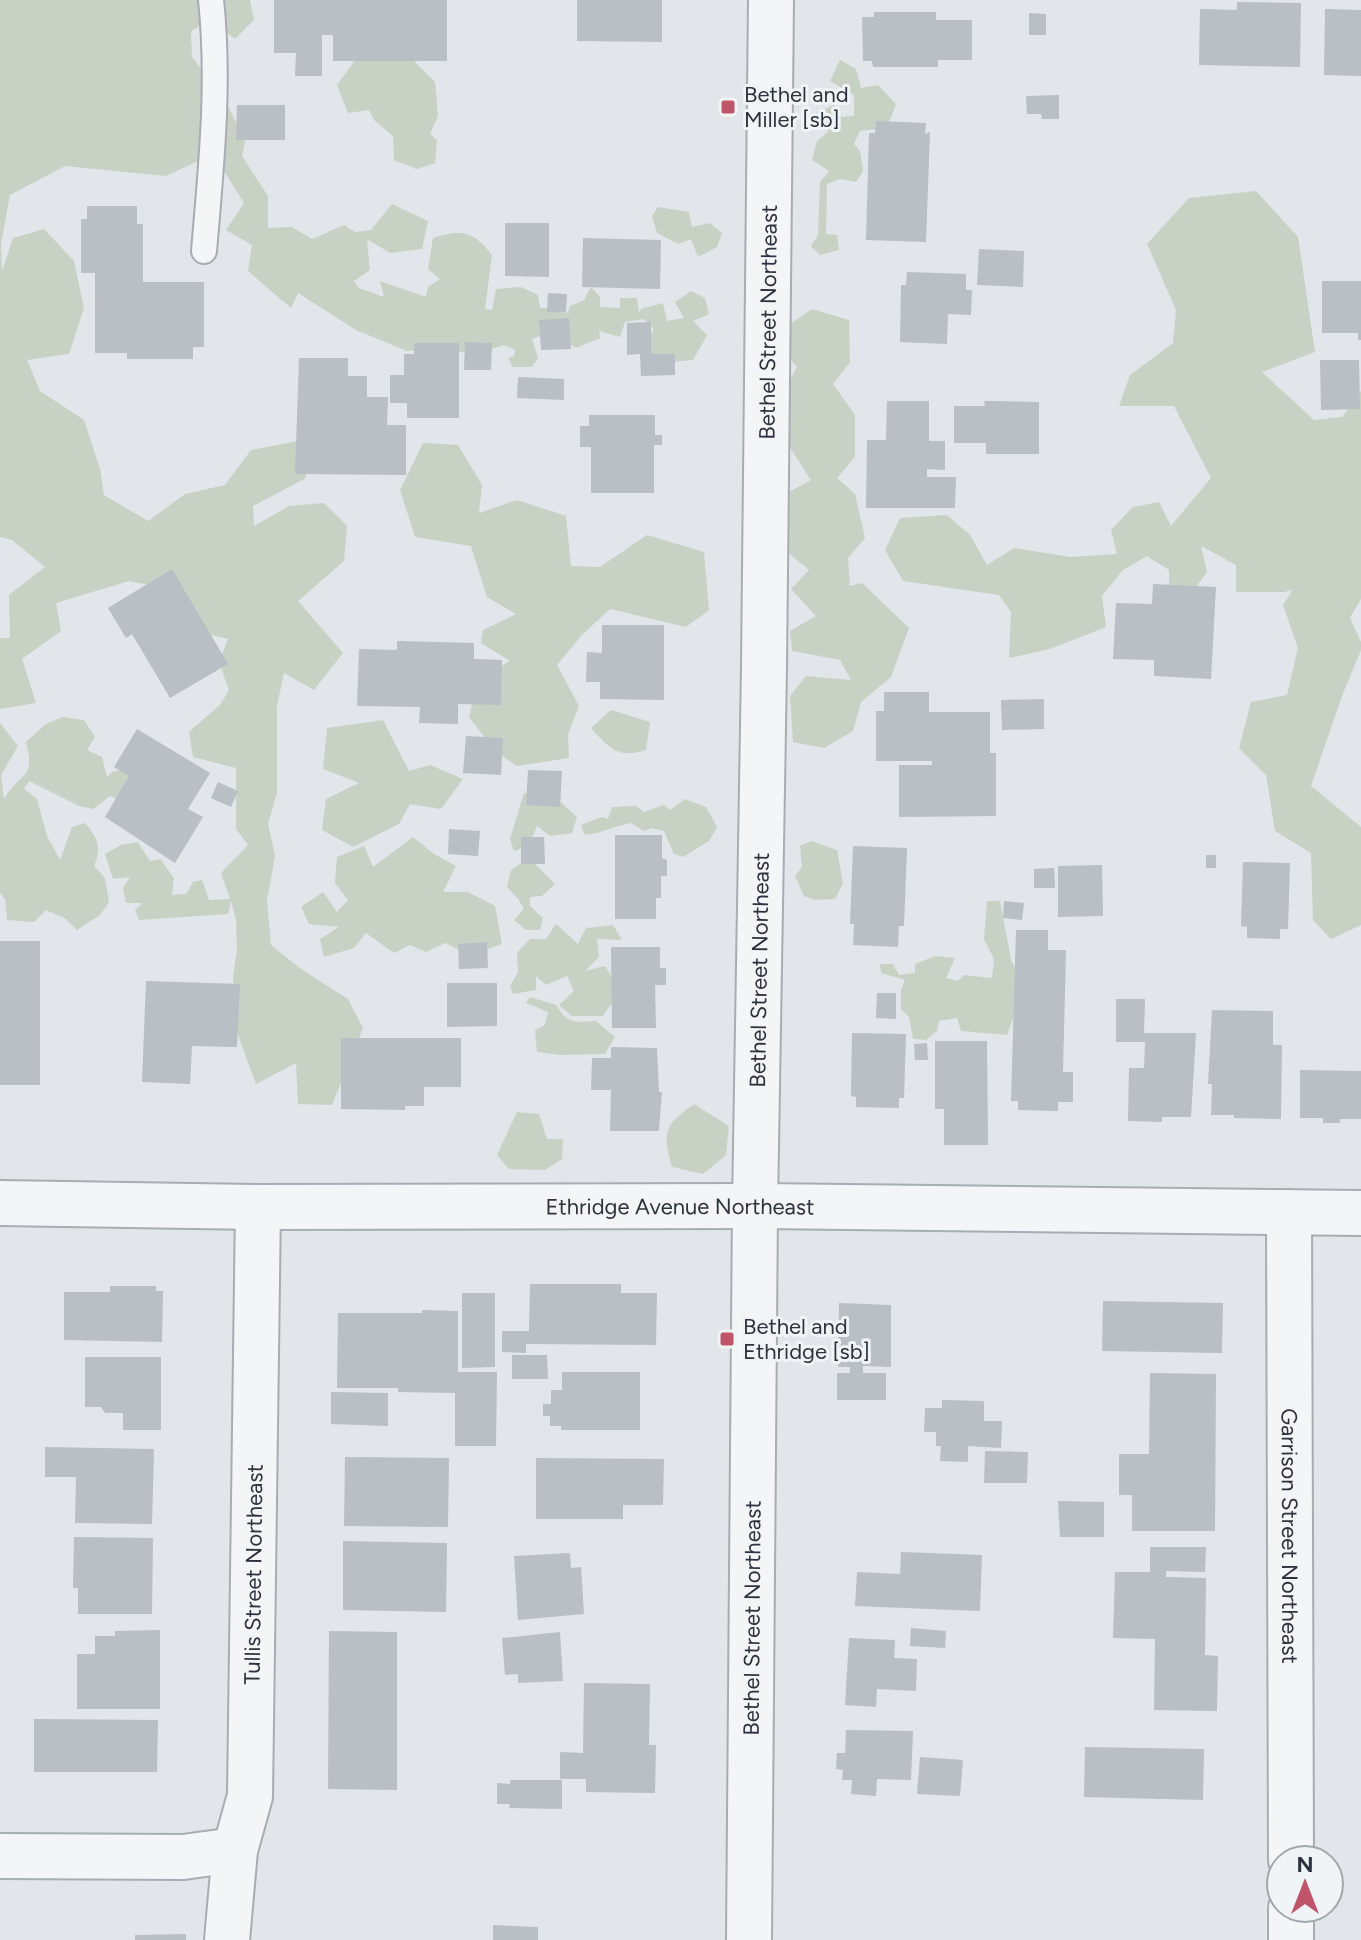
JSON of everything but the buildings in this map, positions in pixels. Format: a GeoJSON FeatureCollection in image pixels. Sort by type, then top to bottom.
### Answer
{"type":"FeatureCollection","features":[{"type":"Feature","properties":{"kind":"street","name":"Bethel Street Northeast"},"geometry":{"type":"LineString","coordinates":[[749,1940],[771,0]]}},
{"type":"Feature","properties":{"kind":"street","name":"Ethridge Avenue Northeast"},"geometry":{"type":"LineString","coordinates":[[0,1203],[258,1207],[755,1206],[1361,1213]]}},
{"type":"Feature","properties":{"kind":"street","name":"Tullis Street Northeast"},"geometry":{"type":"LineString","coordinates":[[227,1940],[235,1850],[250,1796],[258,1207]]}},
{"type":"Feature","properties":{"kind":"street","name":"Garrison Street Northeast"},"geometry":{"type":"LineString","coordinates":[[1289,1212],[1291,1844]]}},
{"type":"Feature","properties":{"kind":"street"},"geometry":{"type":"LineString","coordinates":[[0,1856],[183,1857],[235,1850]]}},
{"type":"Feature","properties":{"kind":"lane"},"geometry":{"type":"LineString","coordinates":[[204,251],[214,140],[216,41],[211,0]]}},
{"type":"Feature","properties":{"kind":"green space"},"geometry":{"type":"Polygon","coordinates":[[[0,0],[250,0],[254,20],[235,39],[210,20],[191,31],[192,57],[223,96],[245,141],[242,156],[268,196],[268,228],[292,227],[312,239],[344,225],[355,232],[371,230],[392,204],[428,221],[422,249],[390,253],[367,239],[370,270],[354,281],[359,288],[384,297],[380,281],[426,297],[428,287],[440,279],[428,269],[433,238],[459,233],[479,241],[492,255],[485,309],[492,310],[496,289],[521,287],[538,295],[540,308],[557,308],[568,313],[570,306],[584,300],[591,287],[600,297],[600,307],[620,308],[620,298],[637,298],[639,313],[641,309],[663,303],[667,321],[684,318],[675,302],[691,291],[705,298],[709,314],[693,321],[707,335],[693,360],[660,363],[641,348],[654,329],[644,319],[625,322],[620,337],[599,331],[600,338],[576,348],[552,332],[532,339],[538,358],[532,367],[513,367],[508,358],[514,356],[515,350],[504,345],[483,352],[453,352],[441,348],[407,351],[356,330],[298,293],[291,308],[248,271],[252,245],[226,230],[244,203],[224,171],[196,162],[166,176],[65,166],[10,195],[1,244],[2,271],[13,238],[44,229],[74,261],[84,308],[69,354],[27,360],[40,391],[84,420],[100,469],[104,495],[148,521],[185,494],[225,485],[251,450],[303,440],[306,478],[253,506],[254,526],[289,506],[324,503],[347,526],[344,561],[298,601],[343,653],[314,690],[284,673],[277,706],[277,793],[268,824],[275,856],[267,900],[271,945],[301,969],[348,999],[363,1028],[332,1105],[298,1104],[296,1063],[256,1084],[238,1035],[233,978],[237,949],[236,920],[231,901],[228,914],[139,920],[135,910],[142,903],[126,903],[123,888],[130,877],[113,879],[105,854],[121,845],[138,842],[150,861],[160,859],[174,878],[172,895],[186,894],[193,882],[202,880],[209,900],[230,899],[221,873],[248,845],[236,829],[236,768],[193,757],[189,732],[220,705],[229,690],[219,662],[228,639],[178,627],[175,590],[129,581],[56,603],[61,631],[22,659],[36,703],[0,709],[0,638],[10,638],[9,595],[45,567],[12,540],[0,537],[0,0]]]}},
{"type":"Feature","properties":{"kind":"green space"},"geometry":{"type":"Polygon","coordinates":[[[366,45],[403,50],[435,82],[438,116],[430,134],[437,140],[435,163],[417,169],[394,160],[393,136],[374,120],[369,110],[348,113],[337,85],[366,45]]]}},
{"type":"Feature","properties":{"kind":"green space"},"geometry":{"type":"Polygon","coordinates":[[[840,60],[856,69],[861,88],[878,85],[896,104],[887,128],[860,131],[854,144],[860,151],[863,171],[856,182],[840,179],[827,184],[826,234],[837,235],[839,250],[820,255],[811,246],[818,235],[820,182],[829,171],[812,160],[817,141],[829,131],[811,124],[812,115],[834,105],[842,117],[854,116],[854,95],[830,81],[840,60]]]}},
{"type":"Feature","properties":{"kind":"green space"},"geometry":{"type":"Polygon","coordinates":[[[1256,191],[1298,237],[1315,352],[1262,372],[1314,420],[1342,417],[1361,391],[1361,599],[1350,618],[1361,642],[1361,650],[1311,786],[1361,827],[1361,925],[1331,939],[1313,920],[1311,853],[1275,831],[1266,775],[1239,748],[1251,702],[1287,695],[1298,648],[1283,605],[1293,589],[1285,592],[1236,592],[1236,565],[1201,546],[1207,572],[1188,598],[1169,601],[1169,570],[1147,556],[1123,570],[1102,596],[1106,627],[1050,649],[1009,658],[1011,612],[999,595],[903,581],[885,550],[900,518],[947,515],[970,535],[987,565],[1014,548],[1070,557],[1117,554],[1111,530],[1133,507],[1159,502],[1171,526],[1211,478],[1174,406],[1119,406],[1130,375],[1173,343],[1176,310],[1147,244],[1189,198],[1256,191]]]}},
{"type":"Feature","properties":{"kind":"green space"},"geometry":{"type":"Polygon","coordinates":[[[658,207],[689,212],[692,227],[710,223],[722,233],[717,247],[698,257],[691,239],[678,244],[657,233],[652,216],[658,207]]]}},
{"type":"Feature","properties":{"kind":"green space"},"geometry":{"type":"Polygon","coordinates":[[[812,309],[849,320],[850,362],[833,384],[855,415],[855,457],[837,478],[855,494],[865,538],[848,558],[850,586],[862,583],[909,628],[891,677],[861,702],[853,731],[824,748],[793,742],[790,696],[806,676],[851,680],[840,660],[792,651],[790,631],[816,616],[791,589],[809,570],[779,545],[774,500],[811,480],[774,423],[783,393],[797,367],[771,337],[812,309]]]}},
{"type":"Feature","properties":{"kind":"green space"},"geometry":{"type":"Polygon","coordinates":[[[423,443],[458,445],[482,485],[479,513],[517,500],[566,516],[571,566],[600,567],[647,535],[704,552],[709,610],[686,627],[610,609],[582,635],[557,665],[579,706],[568,734],[569,758],[517,766],[494,750],[469,717],[478,679],[510,661],[481,643],[483,630],[516,614],[487,597],[471,546],[415,537],[400,490],[423,443]]]}},
{"type":"Feature","properties":{"kind":"green space"},"geometry":{"type":"Polygon","coordinates":[[[611,710],[650,722],[646,750],[628,753],[615,750],[591,728],[611,710]]]}},
{"type":"Feature","properties":{"kind":"green space"},"geometry":{"type":"Polygon","coordinates":[[[63,717],[84,720],[95,737],[87,750],[102,757],[107,777],[112,772],[132,768],[122,800],[110,796],[93,809],[79,806],[29,781],[24,789],[37,799],[47,836],[60,860],[72,827],[85,823],[96,838],[98,854],[94,866],[105,878],[109,902],[100,915],[77,930],[66,919],[46,910],[34,922],[7,920],[5,899],[0,893],[0,723],[18,746],[1,775],[4,799],[28,770],[26,742],[46,724],[63,717]]]}},
{"type":"Feature","properties":{"kind":"green space"},"geometry":{"type":"Polygon","coordinates":[[[383,720],[409,771],[430,765],[463,779],[441,809],[410,804],[399,824],[353,847],[322,830],[326,799],[359,783],[323,769],[327,728],[383,720]]]}},
{"type":"Feature","properties":{"kind":"green space"},"geometry":{"type":"Polygon","coordinates":[[[524,793],[555,797],[577,817],[572,833],[550,836],[537,826],[528,847],[514,851],[510,839],[524,793]]]}},
{"type":"Feature","properties":{"kind":"green space"},"geometry":{"type":"Polygon","coordinates":[[[685,799],[706,807],[717,827],[709,841],[683,857],[674,854],[664,831],[652,828],[644,831],[631,823],[585,835],[581,825],[602,817],[608,819],[612,807],[636,806],[644,812],[664,805],[670,810],[685,799]]]}},
{"type":"Feature","properties":{"kind":"green space"},"geometry":{"type":"Polygon","coordinates":[[[413,837],[456,866],[443,892],[468,892],[495,906],[502,944],[470,955],[445,943],[426,952],[410,945],[394,953],[366,933],[354,948],[324,957],[320,939],[339,927],[309,924],[301,907],[323,892],[337,912],[348,900],[335,883],[337,857],[364,846],[373,867],[413,837]]]}},
{"type":"Feature","properties":{"kind":"green space"},"geometry":{"type":"Polygon","coordinates":[[[811,841],[837,850],[843,883],[835,899],[815,900],[804,896],[795,876],[802,867],[800,846],[811,841]]]}},
{"type":"Feature","properties":{"kind":"green space"},"geometry":{"type":"Polygon","coordinates":[[[529,858],[555,884],[542,896],[530,897],[530,906],[543,918],[540,930],[526,930],[514,920],[524,909],[507,887],[511,870],[529,858]]]}},
{"type":"Feature","properties":{"kind":"green space"},"geometry":{"type":"Polygon","coordinates":[[[987,901],[1000,901],[1011,960],[1025,986],[1007,1035],[961,1031],[957,1018],[939,1021],[937,1031],[926,1040],[913,1039],[909,1017],[901,1009],[901,990],[905,980],[881,973],[880,964],[893,964],[899,975],[915,973],[915,964],[935,956],[955,958],[946,978],[958,981],[964,975],[992,978],[994,959],[984,939],[987,901]]]}},
{"type":"Feature","properties":{"kind":"green space"},"geometry":{"type":"Polygon","coordinates":[[[556,924],[578,944],[586,928],[613,925],[622,940],[597,939],[599,957],[585,971],[605,966],[620,991],[603,1016],[572,1016],[559,1005],[574,991],[567,976],[546,985],[536,976],[536,990],[513,994],[510,986],[518,972],[517,953],[530,939],[546,939],[556,924]]]}},
{"type":"Feature","properties":{"kind":"green space"},"geometry":{"type":"Polygon","coordinates":[[[530,997],[556,1005],[564,1016],[573,1021],[596,1021],[615,1037],[605,1054],[537,1052],[535,1030],[545,1025],[548,1012],[526,1003],[530,997]]]}},
{"type":"Feature","properties":{"kind":"green space"},"geometry":{"type":"Polygon","coordinates":[[[694,1104],[729,1126],[726,1155],[703,1174],[672,1167],[667,1145],[671,1124],[694,1104]]]}},
{"type":"Feature","properties":{"kind":"green space"},"geometry":{"type":"Polygon","coordinates":[[[517,1112],[539,1114],[547,1139],[563,1139],[562,1159],[545,1170],[509,1169],[497,1155],[517,1112]]]}},
{"type":"Feature","properties":{"kind":"place","name":"Bethel and Miller [sb]"},"geometry":{"type":"Point","coordinates":[728,107]}},
{"type":"Feature","properties":{"kind":"place","name":"Bethel and Ethridge [sb]"},"geometry":{"type":"Point","coordinates":[727,1339]}}]}
